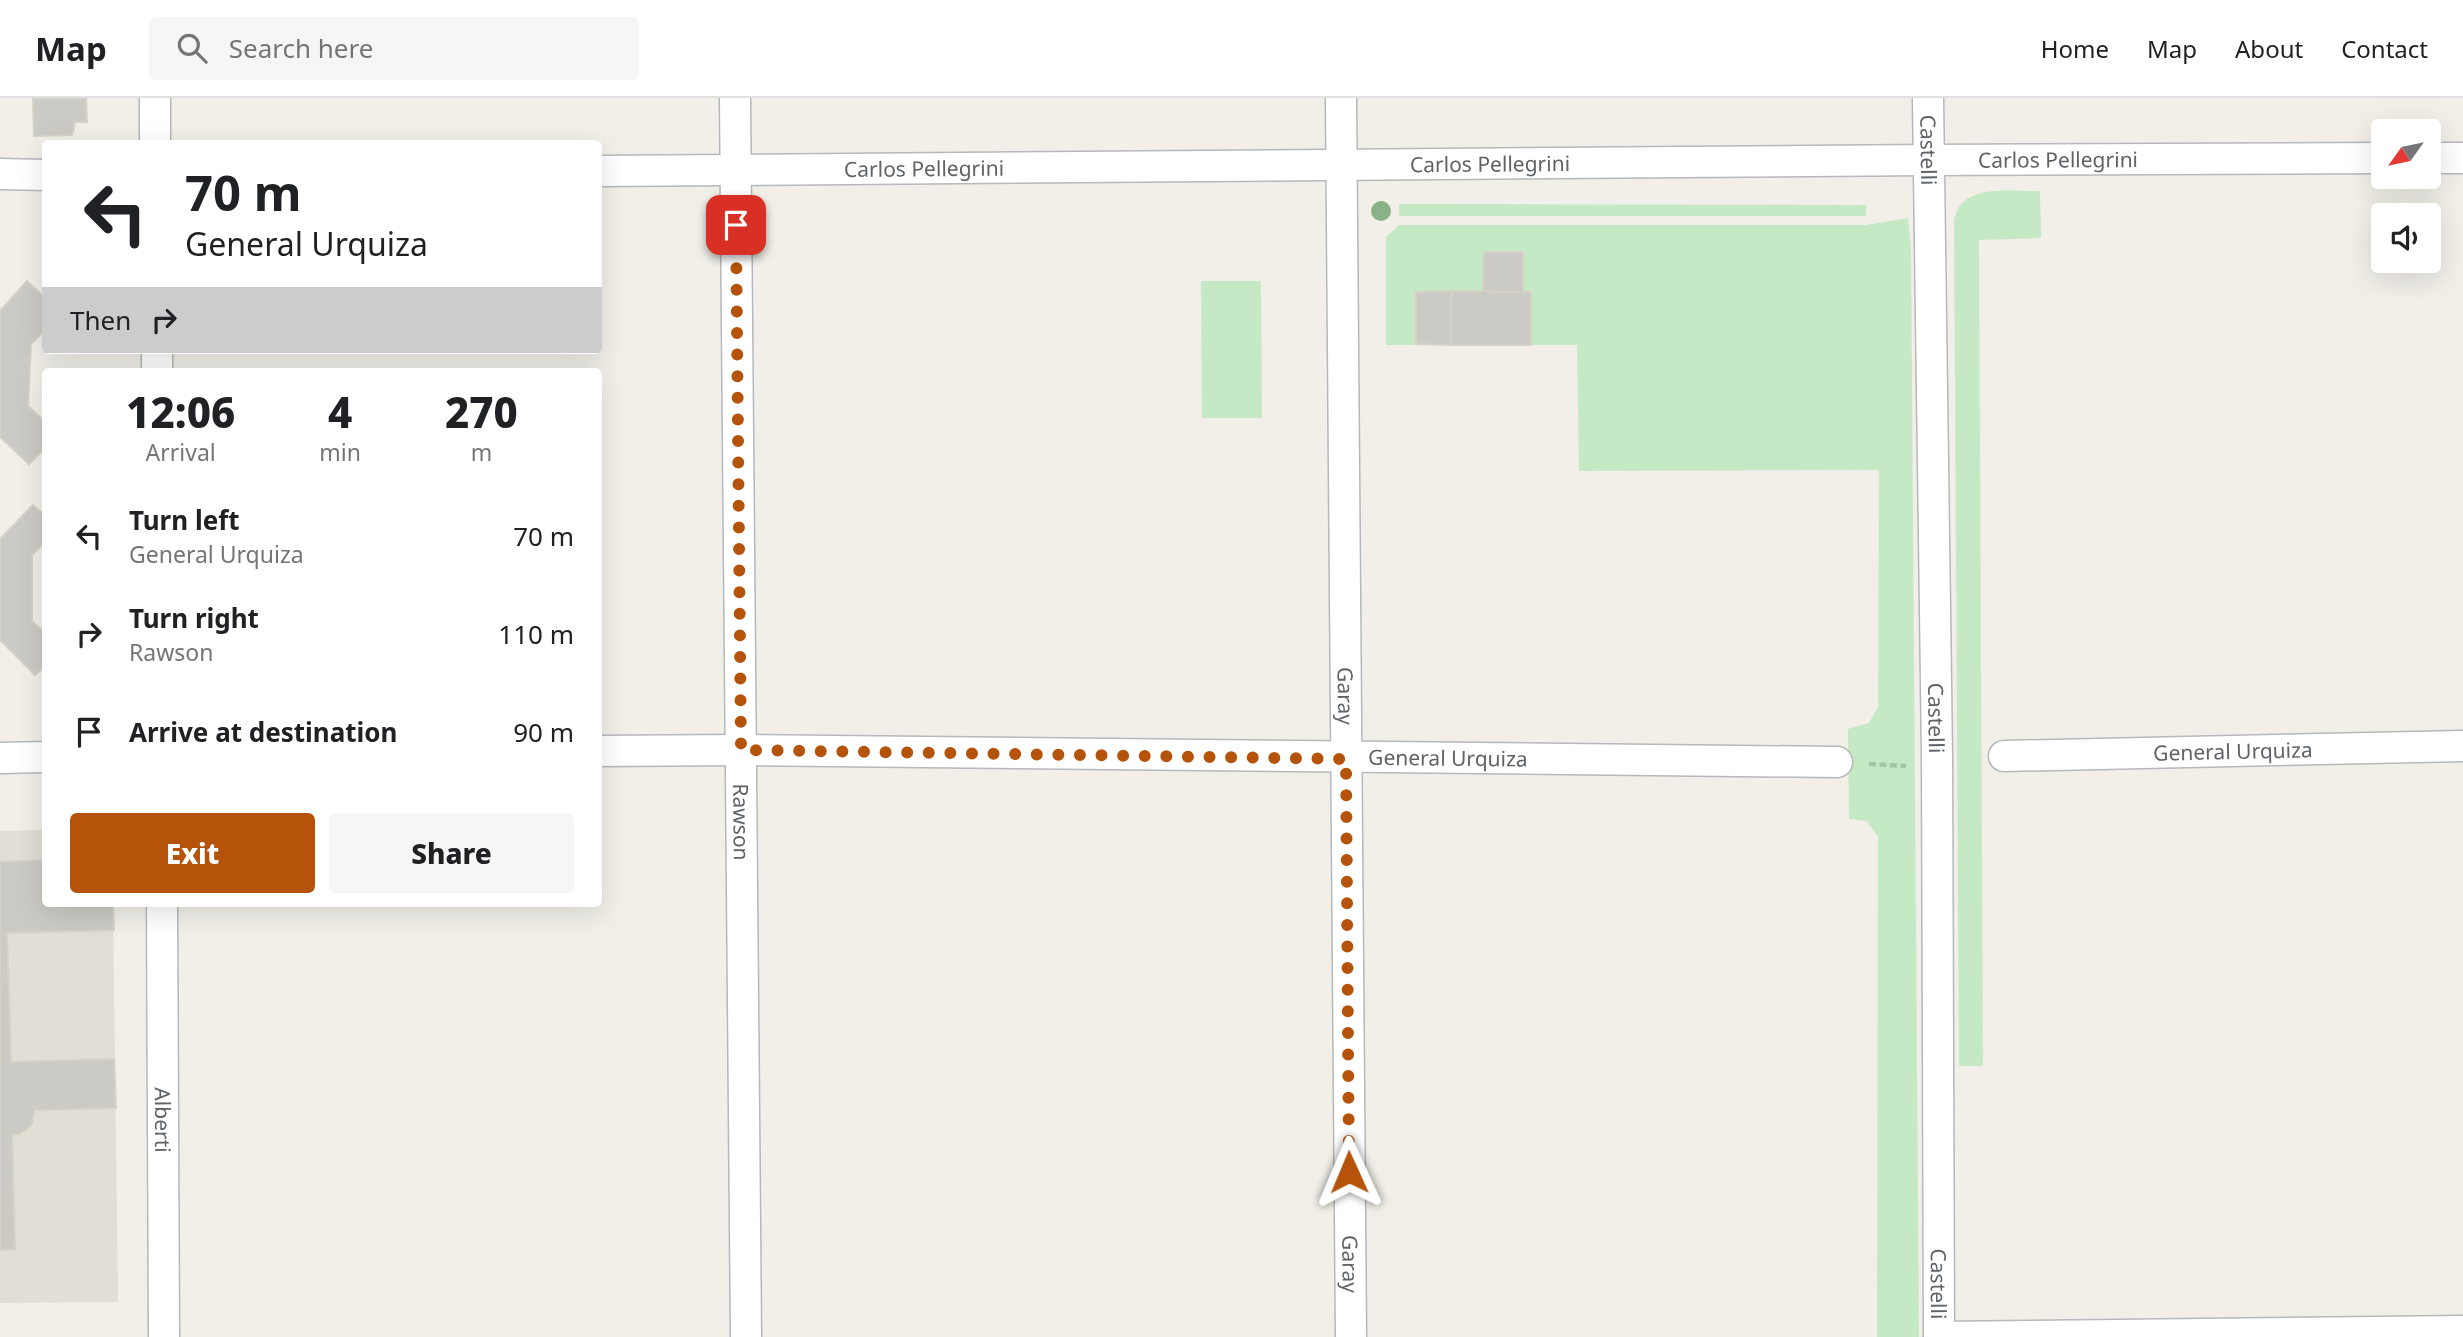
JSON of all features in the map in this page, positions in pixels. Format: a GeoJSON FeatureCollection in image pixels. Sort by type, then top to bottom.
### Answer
{"type":"FeatureCollection","features":[{"type":"Feature","properties":{"kind":"street"},"geometry":{"type":"LineString","coordinates":[[155,98],[155,140]]}},
{"type":"Feature","properties":{"kind":"street","name":"Rawson"},"geometry":{"type":"LineString","coordinates":[[735,98],[746,1337]]}},
{"type":"Feature","properties":{"kind":"street","name":"Garay"},"geometry":{"type":"LineString","coordinates":[[1341,98],[1351,1337]]}},
{"type":"Feature","properties":{"kind":"street","name":"Castelli"},"geometry":{"type":"LineString","coordinates":[[1928,98],[1939,1337]]}},
{"type":"Feature","properties":{"kind":"street","name":"Carlos Pellegrini"},"geometry":{"type":"LineString","coordinates":[[602,171],[2371,158]]}},
{"type":"Feature","properties":{"kind":"street"},"geometry":{"type":"LineString","coordinates":[[2441,158],[2463,158]]}},
{"type":"Feature","properties":{"kind":"street"},"geometry":{"type":"LineString","coordinates":[[0,174],[42,174]]}},
{"type":"Feature","properties":{"kind":"street","name":"General Urquiza"},"geometry":{"type":"LineString","coordinates":[[2004,756],[2463,746]]}},
{"type":"Feature","properties":{"kind":"street","name":"General Urquiza"},"geometry":{"type":"LineString","coordinates":[[602,751],[741,750],[1346,759],[1837,762]]}},
{"type":"Feature","properties":{"kind":"street"},"geometry":{"type":"LineString","coordinates":[[0,758],[42,757]]}},
{"type":"Feature","properties":{"kind":"street","name":"Alberti"},"geometry":{"type":"LineString","coordinates":[[162,907],[164,1337]]}},
{"type":"Feature","properties":{"kind":"street"},"geometry":{"type":"LineString","coordinates":[[1939,1337],[2463,1331]]}},
{"type":"Feature","properties":{"kind":"path"},"geometry":{"type":"LineString","coordinates":[[1837,762],[1936,767]]}},
{"type":"Feature","properties":{"kind":"shaded area"},"geometry":{"type":"Polygon","coordinates":[[[42,830],[42,907],[113,907],[118,1302],[0,1303],[0,831],[42,830]]]}},
{"type":"Feature","properties":{"kind":"green space"},"geometry":{"type":"Polygon","coordinates":[[[2001,191],[2040,191],[2041,238],[1979,240],[1983,1066],[1959,1066],[1954,221],[1958,209],[1966,200],[1976,195],[2001,191]]]}},
{"type":"Feature","properties":{"kind":"green space"},"geometry":{"type":"Polygon","coordinates":[[[1399,204],[1866,205],[1866,216],[1399,216],[1399,204]]]}},
{"type":"Feature","properties":{"kind":"green space"},"geometry":{"type":"Polygon","coordinates":[[[1908,218],[1911,246],[1919,1337],[1877,1337],[1878,837],[1867,821],[1849,819],[1848,729],[1869,723],[1878,707],[1879,470],[1579,471],[1577,345],[1386,345],[1386,237],[1399,225],[1866,225],[1908,218]]]}},
{"type":"Feature","properties":{"kind":"green space"},"geometry":{"type":"Polygon","coordinates":[[[1201,281],[1261,281],[1262,418],[1202,418],[1201,281]]]}},
{"type":"Feature","properties":{"kind":"building"},"geometry":{"type":"Polygon","coordinates":[[[33,98],[86,98],[87,122],[75,122],[72,135],[34,136],[33,98]]]}},
{"type":"Feature","properties":{"kind":"building"},"geometry":{"type":"Polygon","coordinates":[[[1484,252],[1523,252],[1523,292],[1483,292],[1484,252]]]}},
{"type":"Feature","properties":{"kind":"building"},"geometry":{"type":"Polygon","coordinates":[[[27,281],[42,295],[42,333],[31,344],[28,406],[42,419],[42,451],[29,464],[0,437],[0,311],[27,281]]]}},
{"type":"Feature","properties":{"kind":"building"},"geometry":{"type":"Polygon","coordinates":[[[1451,291],[1531,292],[1531,345],[1451,345],[1451,291]]]}},
{"type":"Feature","properties":{"kind":"building"},"geometry":{"type":"Polygon","coordinates":[[[1451,291],[1451,345],[1416,344],[1416,292],[1451,291]]]}},
{"type":"Feature","properties":{"kind":"building"},"geometry":{"type":"Polygon","coordinates":[[[33,505],[42,513],[42,545],[32,555],[32,621],[42,630],[42,669],[35,675],[0,640],[0,539],[33,505]]]}},
{"type":"Feature","properties":{"kind":"building"},"geometry":{"type":"Polygon","coordinates":[[[42,860],[42,907],[113,907],[114,930],[7,933],[11,1062],[114,1059],[116,1108],[34,1110],[32,1124],[19,1134],[12,1134],[15,1249],[0,1250],[0,862],[42,860]]]}},
{"type":"Feature","properties":{"kind":"route"},"geometry":{"type":"LineString","coordinates":[[736,225],[741,750],[1346,759],[1349,1172]]}}]}
